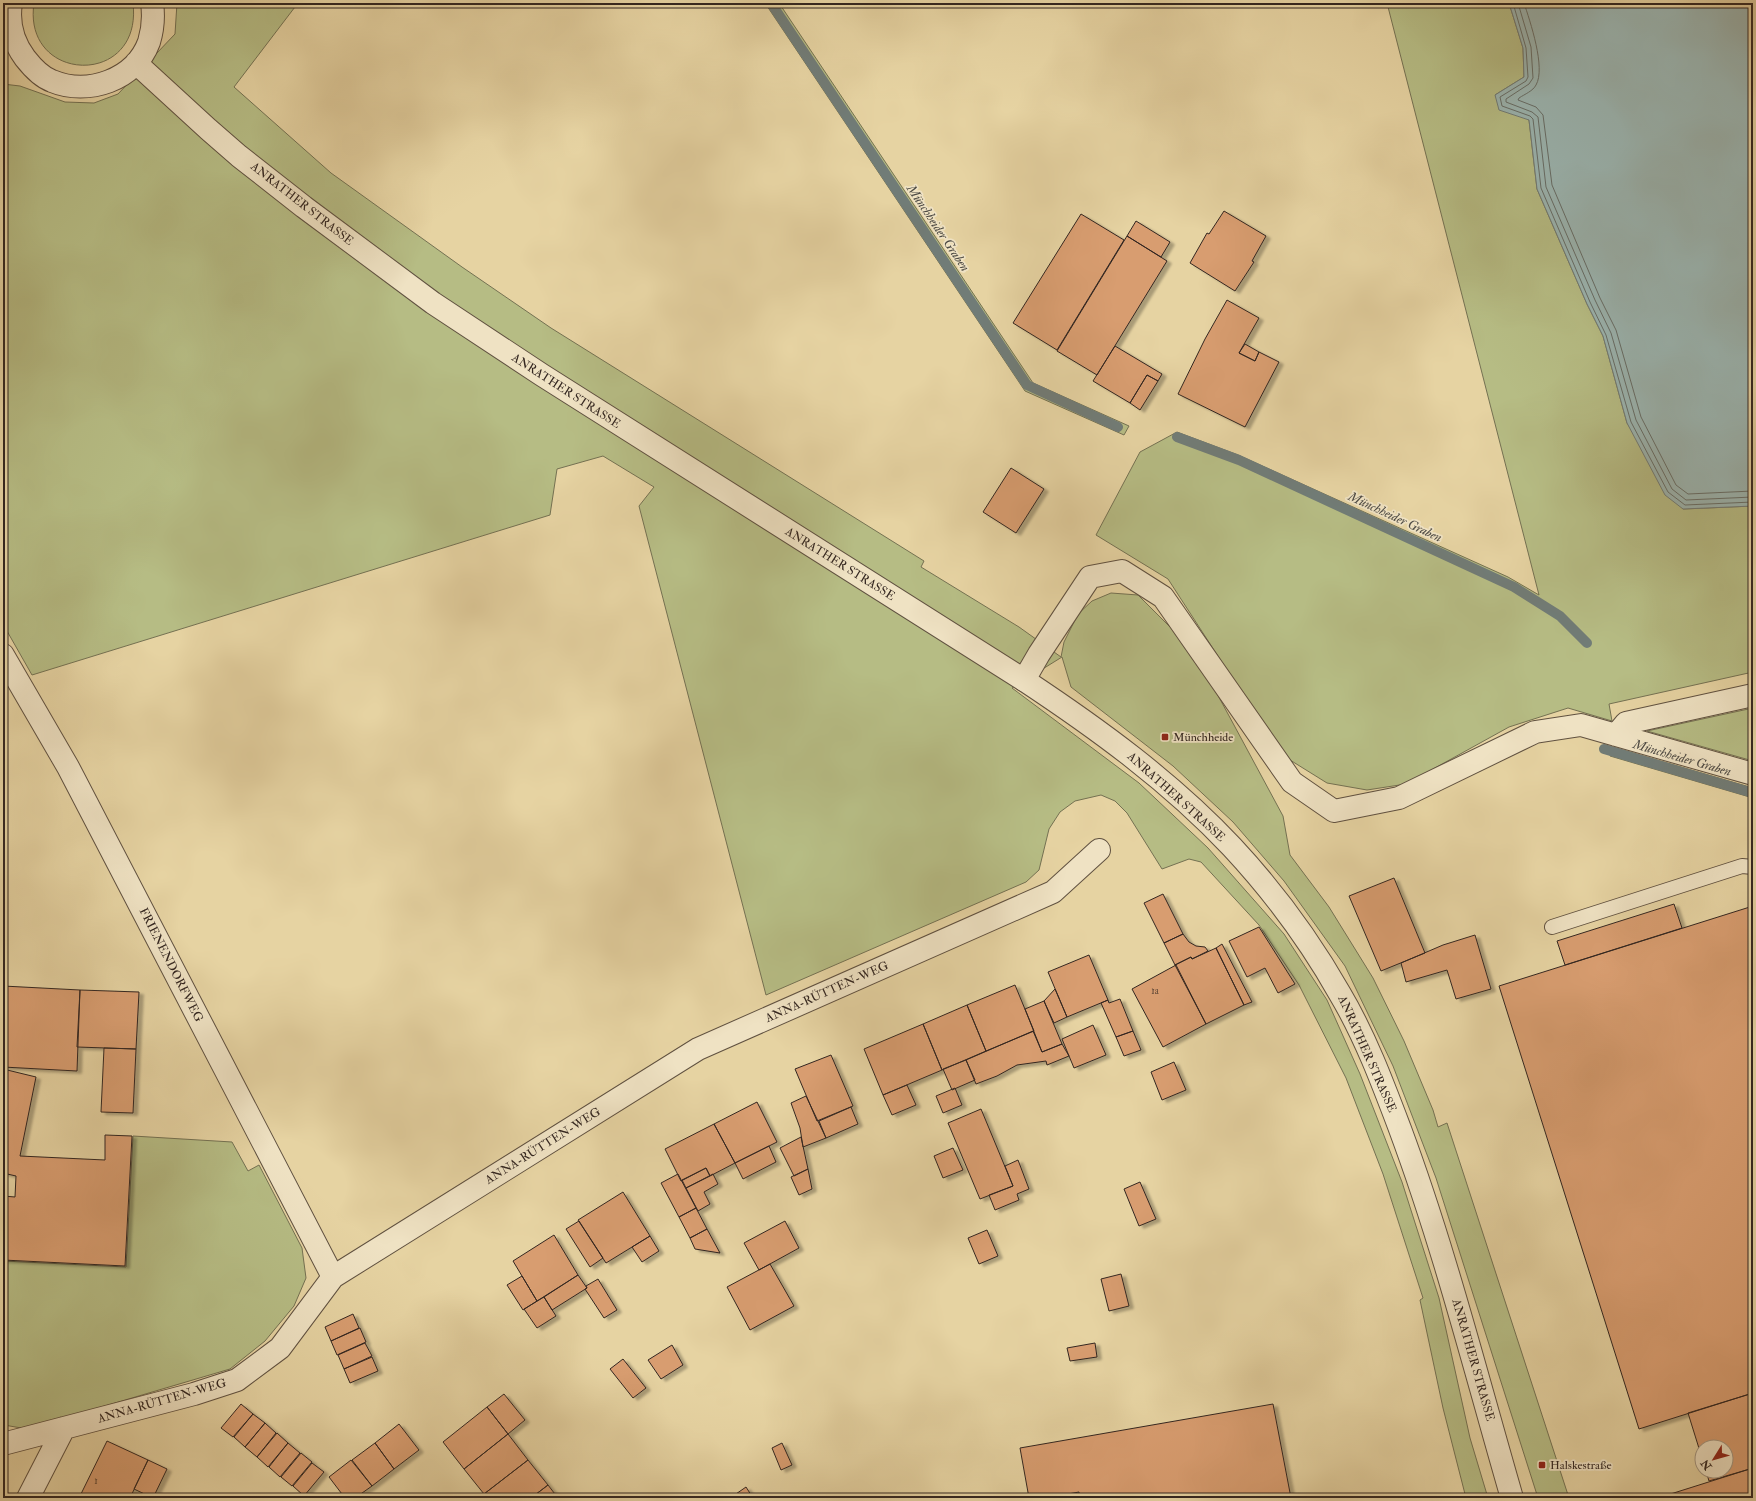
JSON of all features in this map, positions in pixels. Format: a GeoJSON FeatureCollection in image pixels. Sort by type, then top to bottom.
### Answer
{"type":"FeatureCollection","features":[{"type":"Feature","properties":{"kind":"street"},"geometry":{"type":"LineString","coordinates":[[11,3],[10,52],[52,81],[74,87],[97,86],[119,78],[136,63],[149,43],[154,20],[152,3]]}},
{"type":"Feature","properties":{"kind":"street","name":"ANRATHER STRASSE"},"geometry":{"type":"LineString","coordinates":[[136,63],[208,129],[272,182],[439,307],[542,375],[1024,680],[1079,717],[1129,754],[1214,828],[1250,867],[1301,931],[1342,995],[1364,1042],[1390,1102],[1423,1191],[1445,1261],[1512,1498]]}},
{"type":"Feature","properties":{"kind":"street"},"geometry":{"type":"LineString","coordinates":[[1024,680],[1039,654],[1090,577],[1122,571],[1163,597],[1292,782],[1334,811],[1399,798],[1535,732],[1580,725],[1753,774]]}},
{"type":"Feature","properties":{"kind":"street","name":"FRIENENDORFWEG"},"geometry":{"type":"LineString","coordinates":[[3,655],[68,767],[333,1277]]}},
{"type":"Feature","properties":{"kind":"street"},"geometry":{"type":"LineString","coordinates":[[1616,735],[1626,723],[1753,696]]}},
{"type":"Feature","properties":{"kind":"street","name":"ANNA-RÜTTEN-WEG"},"geometry":{"type":"LineString","coordinates":[[3,1444],[194,1394],[237,1380],[280,1348],[333,1277],[698,1049],[1053,892],[1098,850]]}},
{"type":"Feature","properties":{"kind":"street"},"geometry":{"type":"LineString","coordinates":[[28,1498],[64,1428]]}},
{"type":"Feature","properties":{"kind":"lane"},"geometry":{"type":"LineString","coordinates":[[1552,926],[1742,866],[1753,867]]}},
{"type":"Feature","properties":{"kind":"green space"},"geometry":{"type":"Polygon","coordinates":[[[34,3],[133,3],[131,31],[120,50],[103,62],[83,65],[63,61],[46,49],[35,30],[34,3]]]}},
{"type":"Feature","properties":{"kind":"green space"},"geometry":{"type":"Polygon","coordinates":[[[177,3],[298,3],[234,87],[331,173],[462,267],[551,328],[924,561],[921,567],[1019,627],[1061,657],[1064,642],[1078,614],[1092,601],[1111,593],[1138,595],[1178,635],[1214,688],[1283,816],[1290,855],[1329,907],[1373,978],[1404,1041],[1433,1110],[1438,1127],[1447,1123],[1569,1498],[1538,1498],[1436,1178],[1393,1066],[1345,966],[1284,881],[1233,822],[1173,766],[1071,687],[1062,657],[1012,688],[1139,783],[1208,848],[1284,934],[1327,1000],[1360,1074],[1402,1182],[1439,1298],[1470,1438],[1488,1498],[1466,1498],[1443,1408],[1420,1300],[1423,1298],[1383,1174],[1346,1078],[1299,985],[1259,925],[1201,862],[1189,859],[1162,869],[1127,813],[1115,801],[1101,795],[1075,801],[1060,812],[1049,829],[1039,870],[1026,882],[766,995],[639,506],[654,487],[603,456],[557,469],[550,515],[32,675],[3,624],[3,84],[20,86],[65,102],[94,103],[118,94],[175,34],[177,3]]]}},
{"type":"Feature","properties":{"kind":"green space"},"geometry":{"type":"Polygon","coordinates":[[[765,3],[779,3],[1033,383],[1129,426],[1124,435],[1025,391],[765,3]]]}},
{"type":"Feature","properties":{"kind":"green space"},"geometry":{"type":"Polygon","coordinates":[[[1387,3],[1509,3],[1523,48],[1524,77],[1495,95],[1529,120],[1537,189],[1587,304],[1603,336],[1627,423],[1683,509],[1753,506],[1753,672],[1609,704],[1612,721],[1568,708],[1509,727],[1406,784],[1367,790],[1327,783],[1282,755],[1168,579],[1096,535],[1140,452],[1177,432],[1238,455],[1508,577],[1539,595],[1387,3]]]}},
{"type":"Feature","properties":{"kind":"green space"},"geometry":{"type":"Polygon","coordinates":[[[1753,708],[1753,761],[1647,731],[1753,708]]]}},
{"type":"Feature","properties":{"kind":"green space"},"geometry":{"type":"Polygon","coordinates":[[[1612,747],[1753,788],[1753,798],[1610,756],[1612,747]]]}},
{"type":"Feature","properties":{"kind":"green space"},"geometry":{"type":"Polygon","coordinates":[[[133,1136],[232,1142],[248,1171],[259,1165],[302,1248],[306,1278],[294,1306],[265,1341],[230,1369],[27,1429],[4,1425],[3,1261],[126,1267],[133,1136]]]}},
{"type":"Feature","properties":{"kind":"water"},"geometry":{"type":"Polygon","coordinates":[[[1509,3],[1749,3],[1753,16],[1753,506],[1683,509],[1665,495],[1627,423],[1603,336],[1587,304],[1537,189],[1529,120],[1499,110],[1495,95],[1524,77],[1523,48],[1509,3]]]}},
{"type":"Feature","properties":{"kind":"building"},"geometry":{"type":"Polygon","coordinates":[[[1224,211],[1266,236],[1252,261],[1254,262],[1235,291],[1190,263],[1207,233],[1209,234],[1224,211]]]}},
{"type":"Feature","properties":{"kind":"building"},"geometry":{"type":"Polygon","coordinates":[[[1081,214],[1124,240],[1057,350],[1013,323],[1081,214]]]}},
{"type":"Feature","properties":{"kind":"building"},"geometry":{"type":"Polygon","coordinates":[[[1136,221],[1170,242],[1161,257],[1127,236],[1136,221]]]}},
{"type":"Feature","properties":{"kind":"building"},"geometry":{"type":"Polygon","coordinates":[[[1127,236],[1167,261],[1097,375],[1057,351],[1127,236]]]}},
{"type":"Feature","properties":{"kind":"building"},"geometry":{"type":"Polygon","coordinates":[[[1227,300],[1259,318],[1239,353],[1255,361],[1259,352],[1279,362],[1245,427],[1178,394],[1205,339],[1227,300]]]}},
{"type":"Feature","properties":{"kind":"building"},"geometry":{"type":"Polygon","coordinates":[[[1245,344],[1259,352],[1255,361],[1239,353],[1245,344]]]}},
{"type":"Feature","properties":{"kind":"building"},"geometry":{"type":"Polygon","coordinates":[[[1115,346],[1162,374],[1158,381],[1147,375],[1130,403],[1093,381],[1115,346]]]}},
{"type":"Feature","properties":{"kind":"building"},"geometry":{"type":"Polygon","coordinates":[[[1147,375],[1158,381],[1140,410],[1130,403],[1147,375]]]}},
{"type":"Feature","properties":{"kind":"building"},"geometry":{"type":"Polygon","coordinates":[[[1011,468],[1044,489],[1016,533],[983,512],[1011,468]]]}},
{"type":"Feature","properties":{"kind":"building"},"geometry":{"type":"Polygon","coordinates":[[[1394,878],[1425,953],[1381,971],[1349,896],[1394,878]]]}},
{"type":"Feature","properties":{"kind":"building"},"geometry":{"type":"Polygon","coordinates":[[[1163,894],[1183,934],[1164,943],[1144,903],[1163,894]]]}},
{"type":"Feature","properties":{"kind":"building"},"geometry":{"type":"Polygon","coordinates":[[[1674,904],[1682,928],[1565,965],[1557,941],[1674,904]]]}},
{"type":"Feature","properties":{"kind":"building"},"geometry":{"type":"Polygon","coordinates":[[[1753,906],[1753,1393],[1639,1429],[1499,986],[1753,906]]]}},
{"type":"Feature","properties":{"kind":"building"},"geometry":{"type":"Polygon","coordinates":[[[1259,927],[1295,984],[1278,993],[1265,968],[1247,977],[1229,941],[1259,927]]]}},
{"type":"Feature","properties":{"kind":"building"},"geometry":{"type":"Polygon","coordinates":[[[1183,934],[1189,942],[1196,946],[1205,947],[1208,951],[1175,965],[1164,943],[1183,934]]]}},
{"type":"Feature","properties":{"kind":"building"},"geometry":{"type":"Polygon","coordinates":[[[1475,935],[1491,989],[1456,999],[1447,970],[1406,982],[1401,963],[1443,945],[1475,935]]]}},
{"type":"Feature","properties":{"kind":"building"},"geometry":{"type":"Polygon","coordinates":[[[1222,944],[1252,1002],[1244,1005],[1216,948],[1222,944]]]}},
{"type":"Feature","properties":{"kind":"building"},"geometry":{"type":"Polygon","coordinates":[[[1216,948],[1244,1005],[1206,1024],[1175,965],[1191,957],[1192,959],[1216,948]]]}},
{"type":"Feature","properties":{"kind":"building"},"geometry":{"type":"Polygon","coordinates":[[[1089,955],[1108,1000],[1067,1017],[1048,972],[1089,955]]]}},
{"type":"Feature","properties":{"kind":"building"},"geometry":{"type":"Polygon","coordinates":[[[1176,965],[1206,1024],[1163,1047],[1132,989],[1176,965]]]}},
{"type":"Feature","properties":{"kind":"building"},"geometry":{"type":"Polygon","coordinates":[[[1015,985],[1034,1031],[986,1051],[967,1005],[1015,985]]]}},
{"type":"Feature","properties":{"kind":"building"},"geometry":{"type":"Polygon","coordinates":[[[3,986],[80,990],[77,1071],[3,1067],[3,986]]]}},
{"type":"Feature","properties":{"kind":"building"},"geometry":{"type":"Polygon","coordinates":[[[1055,989],[1067,1017],[1054,1023],[1044,1001],[1055,989]]]}},
{"type":"Feature","properties":{"kind":"building"},"geometry":{"type":"Polygon","coordinates":[[[80,990],[139,992],[136,1049],[77,1047],[80,990]]]}},
{"type":"Feature","properties":{"kind":"building"},"geometry":{"type":"Polygon","coordinates":[[[1120,999],[1133,1031],[1116,1037],[1101,1003],[1108,1000],[1109,1003],[1120,999]]]}},
{"type":"Feature","properties":{"kind":"building"},"geometry":{"type":"Polygon","coordinates":[[[1044,1001],[1062,1044],[1042,1052],[1025,1009],[1044,1001]]]}},
{"type":"Feature","properties":{"kind":"building"},"geometry":{"type":"Polygon","coordinates":[[[967,1005],[986,1051],[942,1070],[923,1024],[967,1005]]]}},
{"type":"Feature","properties":{"kind":"building"},"geometry":{"type":"Polygon","coordinates":[[[923,1024],[942,1070],[883,1095],[864,1049],[923,1024]]]}},
{"type":"Feature","properties":{"kind":"building"},"geometry":{"type":"Polygon","coordinates":[[[1093,1025],[1106,1055],[1074,1068],[1062,1039],[1093,1025]]]}},
{"type":"Feature","properties":{"kind":"building"},"geometry":{"type":"Polygon","coordinates":[[[1033,1031],[1042,1052],[1062,1044],[1069,1056],[1047,1065],[1046,1061],[1017,1065],[997,1076],[976,1084],[966,1060],[1033,1031]]]}},
{"type":"Feature","properties":{"kind":"building"},"geometry":{"type":"Polygon","coordinates":[[[1133,1031],[1141,1050],[1124,1056],[1116,1037],[1133,1031]]]}},
{"type":"Feature","properties":{"kind":"building"},"geometry":{"type":"Polygon","coordinates":[[[104,1048],[136,1049],[133,1113],[101,1112],[104,1048]]]}},
{"type":"Feature","properties":{"kind":"building"},"geometry":{"type":"Polygon","coordinates":[[[831,1055],[853,1106],[817,1121],[795,1069],[831,1055]]]}},
{"type":"Feature","properties":{"kind":"building"},"geometry":{"type":"Polygon","coordinates":[[[966,1060],[975,1080],[952,1090],[943,1069],[966,1060]]]}},
{"type":"Feature","properties":{"kind":"building"},"geometry":{"type":"Polygon","coordinates":[[[1174,1062],[1186,1090],[1162,1100],[1151,1072],[1174,1062]]]}},
{"type":"Feature","properties":{"kind":"building"},"geometry":{"type":"Polygon","coordinates":[[[3,1069],[36,1077],[20,1156],[105,1160],[105,1135],[132,1136],[125,1266],[3,1260],[3,1196],[15,1197],[16,1176],[3,1173],[3,1069]]]}},
{"type":"Feature","properties":{"kind":"building"},"geometry":{"type":"Polygon","coordinates":[[[907,1085],[916,1105],[892,1115],[883,1095],[907,1085]]]}},
{"type":"Feature","properties":{"kind":"building"},"geometry":{"type":"Polygon","coordinates":[[[955,1088],[962,1105],[943,1113],[936,1096],[955,1088]]]}},
{"type":"Feature","properties":{"kind":"building"},"geometry":{"type":"Polygon","coordinates":[[[806,1096],[826,1138],[803,1147],[800,1128],[791,1103],[806,1096]]]}},
{"type":"Feature","properties":{"kind":"building"},"geometry":{"type":"Polygon","coordinates":[[[757,1102],[777,1142],[735,1163],[714,1124],[757,1102]]]}},
{"type":"Feature","properties":{"kind":"building"},"geometry":{"type":"Polygon","coordinates":[[[851,1107],[858,1124],[826,1138],[819,1121],[851,1107]]]}},
{"type":"Feature","properties":{"kind":"building"},"geometry":{"type":"Polygon","coordinates":[[[981,1109],[1013,1186],[980,1199],[948,1123],[981,1109]]]}},
{"type":"Feature","properties":{"kind":"building"},"geometry":{"type":"Polygon","coordinates":[[[714,1124],[735,1163],[710,1176],[706,1168],[681,1181],[665,1149],[714,1124]]]}},
{"type":"Feature","properties":{"kind":"building"},"geometry":{"type":"Polygon","coordinates":[[[801,1137],[808,1169],[794,1176],[780,1148],[801,1137]]]}},
{"type":"Feature","properties":{"kind":"building"},"geometry":{"type":"Polygon","coordinates":[[[769,1146],[776,1162],[743,1179],[735,1163],[769,1146]]]}},
{"type":"Feature","properties":{"kind":"building"},"geometry":{"type":"Polygon","coordinates":[[[953,1148],[963,1170],[943,1178],[934,1156],[953,1148]]]}},
{"type":"Feature","properties":{"kind":"building"},"geometry":{"type":"Polygon","coordinates":[[[1018,1160],[1029,1189],[1017,1194],[1019,1200],[995,1210],[989,1195],[1013,1186],[1005,1166],[1018,1160]]]}},
{"type":"Feature","properties":{"kind":"building"},"geometry":{"type":"Polygon","coordinates":[[[706,1168],[710,1176],[686,1188],[682,1180],[706,1168]]]}},
{"type":"Feature","properties":{"kind":"building"},"geometry":{"type":"Polygon","coordinates":[[[808,1169],[812,1189],[799,1195],[791,1177],[808,1169]]]}},
{"type":"Feature","properties":{"kind":"building"},"geometry":{"type":"Polygon","coordinates":[[[678,1174],[696,1208],[679,1217],[661,1183],[678,1174]]]}},
{"type":"Feature","properties":{"kind":"building"},"geometry":{"type":"Polygon","coordinates":[[[713,1174],[718,1184],[704,1192],[710,1204],[698,1211],[686,1188],[713,1174]]]}},
{"type":"Feature","properties":{"kind":"building"},"geometry":{"type":"Polygon","coordinates":[[[1140,1182],[1156,1219],[1139,1226],[1124,1189],[1140,1182]]]}},
{"type":"Feature","properties":{"kind":"building"},"geometry":{"type":"Polygon","coordinates":[[[623,1192],[650,1236],[606,1263],[578,1220],[623,1192]]]}},
{"type":"Feature","properties":{"kind":"building"},"geometry":{"type":"Polygon","coordinates":[[[696,1208],[707,1229],[690,1238],[679,1217],[696,1208]]]}},
{"type":"Feature","properties":{"kind":"building"},"geometry":{"type":"Polygon","coordinates":[[[579,1221],[603,1258],[590,1267],[566,1229],[579,1221]]]}},
{"type":"Feature","properties":{"kind":"building"},"geometry":{"type":"Polygon","coordinates":[[[785,1221],[799,1248],[759,1270],[744,1243],[785,1221]]]}},
{"type":"Feature","properties":{"kind":"building"},"geometry":{"type":"Polygon","coordinates":[[[707,1229],[720,1253],[695,1249],[690,1238],[707,1229]]]}},
{"type":"Feature","properties":{"kind":"building"},"geometry":{"type":"Polygon","coordinates":[[[987,1230],[998,1256],[979,1264],[968,1238],[987,1230]]]}},
{"type":"Feature","properties":{"kind":"building"},"geometry":{"type":"Polygon","coordinates":[[[554,1235],[578,1275],[537,1301],[513,1261],[554,1235]]]}},
{"type":"Feature","properties":{"kind":"building"},"geometry":{"type":"Polygon","coordinates":[[[650,1236],[659,1251],[642,1262],[632,1247],[650,1236]]]}},
{"type":"Feature","properties":{"kind":"building"},"geometry":{"type":"Polygon","coordinates":[[[770,1264],[794,1306],[750,1330],[727,1287],[770,1264]]]}},
{"type":"Feature","properties":{"kind":"building"},"geometry":{"type":"Polygon","coordinates":[[[1121,1274],[1129,1306],[1109,1311],[1101,1279],[1121,1274]]]}},
{"type":"Feature","properties":{"kind":"building"},"geometry":{"type":"Polygon","coordinates":[[[578,1275],[587,1288],[552,1310],[544,1297],[578,1275]]]}},
{"type":"Feature","properties":{"kind":"building"},"geometry":{"type":"Polygon","coordinates":[[[522,1276],[537,1301],[523,1310],[507,1285],[522,1276]]]}},
{"type":"Feature","properties":{"kind":"building"},"geometry":{"type":"Polygon","coordinates":[[[598,1279],[617,1310],[604,1318],[585,1289],[587,1288],[586,1286],[598,1279]]]}},
{"type":"Feature","properties":{"kind":"building"},"geometry":{"type":"Polygon","coordinates":[[[544,1297],[556,1316],[537,1328],[524,1309],[544,1297]]]}},
{"type":"Feature","properties":{"kind":"building"},"geometry":{"type":"Polygon","coordinates":[[[353,1314],[359,1328],[331,1341],[325,1327],[353,1314]]]}},
{"type":"Feature","properties":{"kind":"building"},"geometry":{"type":"Polygon","coordinates":[[[360,1328],[366,1342],[337,1355],[331,1341],[360,1328]]]}},
{"type":"Feature","properties":{"kind":"building"},"geometry":{"type":"Polygon","coordinates":[[[365,1343],[372,1356],[344,1369],[338,1355],[365,1343]]]}},
{"type":"Feature","properties":{"kind":"building"},"geometry":{"type":"Polygon","coordinates":[[[1095,1343],[1097,1357],[1070,1361],[1067,1348],[1095,1343]]]}},
{"type":"Feature","properties":{"kind":"building"},"geometry":{"type":"Polygon","coordinates":[[[672,1345],[683,1365],[661,1379],[648,1360],[672,1345]]]}},
{"type":"Feature","properties":{"kind":"building"},"geometry":{"type":"Polygon","coordinates":[[[372,1357],[378,1371],[350,1383],[344,1369],[372,1357]]]}},
{"type":"Feature","properties":{"kind":"building"},"geometry":{"type":"Polygon","coordinates":[[[623,1359],[646,1388],[633,1398],[610,1369],[623,1359]]]}},
{"type":"Feature","properties":{"kind":"building"},"geometry":{"type":"Polygon","coordinates":[[[1753,1393],[1753,1468],[1734,1474],[1734,1439],[1696,1439],[1688,1413],[1753,1393]]]}},
{"type":"Feature","properties":{"kind":"building"},"geometry":{"type":"Polygon","coordinates":[[[504,1394],[525,1420],[508,1434],[487,1407],[504,1394]]]}},
{"type":"Feature","properties":{"kind":"building"},"geometry":{"type":"Polygon","coordinates":[[[241,1404],[253,1414],[233,1437],[221,1428],[241,1404]]]}},
{"type":"Feature","properties":{"kind":"building"},"geometry":{"type":"Polygon","coordinates":[[[1273,1404],[1291,1498],[1080,1498],[1079,1492],[1046,1498],[1029,1498],[1020,1448],[1273,1404]]]}},
{"type":"Feature","properties":{"kind":"building"},"geometry":{"type":"Polygon","coordinates":[[[487,1407],[508,1434],[464,1469],[443,1442],[487,1407]]]}},
{"type":"Feature","properties":{"kind":"building"},"geometry":{"type":"Polygon","coordinates":[[[253,1414],[265,1423],[245,1447],[234,1437],[253,1414]]]}},
{"type":"Feature","properties":{"kind":"building"},"geometry":{"type":"Polygon","coordinates":[[[265,1423],[276,1433],[257,1457],[245,1447],[265,1423]]]}},
{"type":"Feature","properties":{"kind":"building"},"geometry":{"type":"Polygon","coordinates":[[[399,1424],[419,1450],[394,1469],[375,1443],[399,1424]]]}},
{"type":"Feature","properties":{"kind":"building"},"geometry":{"type":"Polygon","coordinates":[[[277,1433],[288,1443],[268,1467],[257,1457],[277,1433]]]}},
{"type":"Feature","properties":{"kind":"building"},"geometry":{"type":"Polygon","coordinates":[[[508,1434],[528,1460],[484,1494],[464,1469],[508,1434]]]}},
{"type":"Feature","properties":{"kind":"building"},"geometry":{"type":"Polygon","coordinates":[[[107,1441],[148,1460],[130,1498],[79,1498],[107,1441]]]}},
{"type":"Feature","properties":{"kind":"building"},"geometry":{"type":"Polygon","coordinates":[[[288,1443],[300,1453],[280,1477],[269,1467],[288,1443]]]}},
{"type":"Feature","properties":{"kind":"building"},"geometry":{"type":"Polygon","coordinates":[[[375,1443],[394,1469],[372,1486],[352,1460],[375,1443]]]}},
{"type":"Feature","properties":{"kind":"building"},"geometry":{"type":"Polygon","coordinates":[[[782,1443],[792,1465],[781,1470],[772,1448],[782,1443]]]}},
{"type":"Feature","properties":{"kind":"building"},"geometry":{"type":"Polygon","coordinates":[[[301,1453],[312,1462],[292,1486],[281,1477],[301,1453]]]}},
{"type":"Feature","properties":{"kind":"building"},"geometry":{"type":"Polygon","coordinates":[[[148,1460],[167,1469],[153,1498],[134,1489],[148,1460]]]}},
{"type":"Feature","properties":{"kind":"building"},"geometry":{"type":"Polygon","coordinates":[[[351,1460],[372,1486],[355,1498],[345,1498],[329,1477],[351,1460]]]}},
{"type":"Feature","properties":{"kind":"building"},"geometry":{"type":"Polygon","coordinates":[[[528,1460],[548,1485],[531,1498],[487,1498],[484,1494],[528,1460]]]}},
{"type":"Feature","properties":{"kind":"building"},"geometry":{"type":"Polygon","coordinates":[[[312,1463],[324,1472],[304,1496],[293,1486],[312,1463]]]}},
{"type":"Feature","properties":{"kind":"building"},"geometry":{"type":"Polygon","coordinates":[[[1753,1468],[1753,1498],[1661,1498],[1718,1479],[1734,1479],[1734,1474],[1753,1468]]]}},
{"type":"Feature","properties":{"kind":"building"},"geometry":{"type":"Polygon","coordinates":[[[548,1485],[558,1498],[531,1498],[548,1485]]]}},
{"type":"Feature","properties":{"kind":"building"},"geometry":{"type":"Polygon","coordinates":[[[746,1487],[753,1498],[734,1498],[733,1496],[746,1487]]]}},
{"type":"Feature","properties":{"kind":"waterway","name":"Münchheider Graben"},"geometry":{"type":"LineString","coordinates":[[771,3],[1027,385],[1118,427]]}},
{"type":"Feature","properties":{"kind":"waterway","name":"Münchheider Graben"},"geometry":{"type":"LineString","coordinates":[[1177,437],[1239,460],[1514,587],[1560,616],[1587,643]]}},
{"type":"Feature","properties":{"kind":"waterway","name":"Münchheider Graben"},"geometry":{"type":"LineString","coordinates":[[1604,749],[1753,793]]}},
{"type":"Feature","properties":{"kind":"place","name":"Münchheide"},"geometry":{"type":"Point","coordinates":[1165,737]}},
{"type":"Feature","properties":{"kind":"place","name":"Halskestraße"},"geometry":{"type":"Point","coordinates":[1542,1465]}}]}
